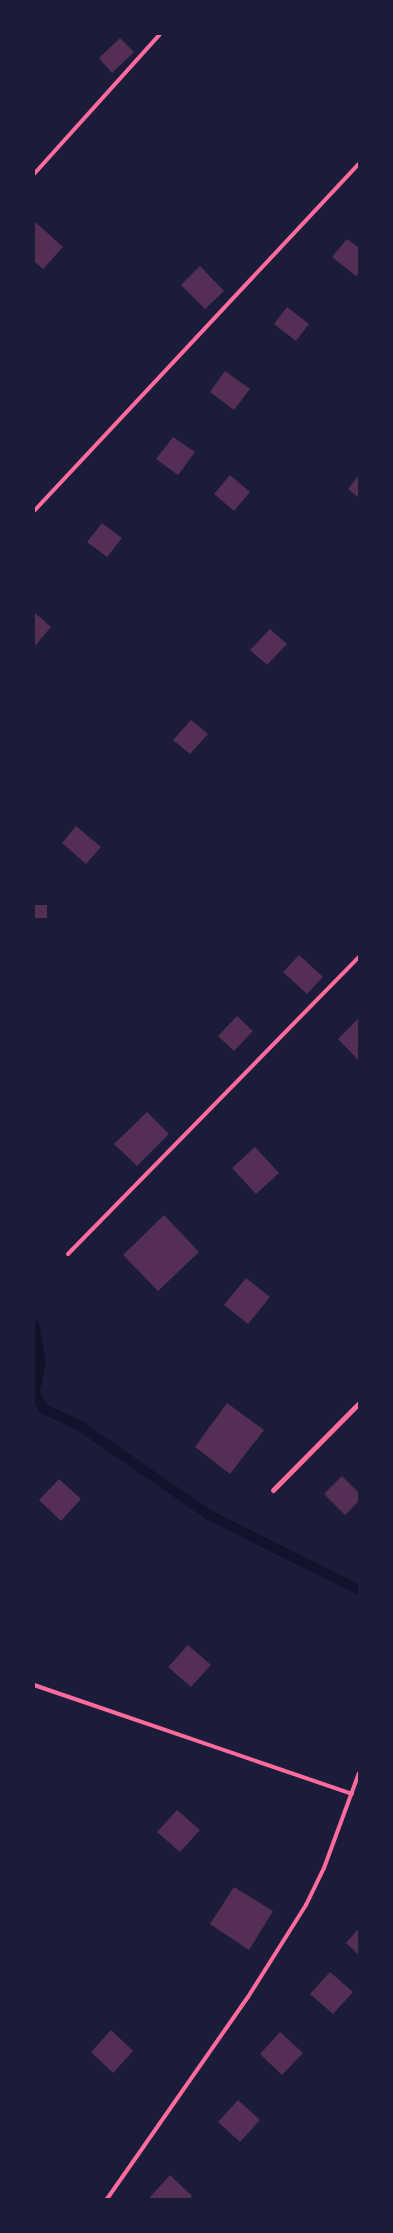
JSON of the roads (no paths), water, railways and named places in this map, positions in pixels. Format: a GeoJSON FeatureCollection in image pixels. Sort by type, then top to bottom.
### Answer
{"type":"FeatureCollection","features":[{"type":"Feature","properties":{"kind":"street"},"geometry":{"type":"LineString","coordinates":[[273,1490],[359,1403]]}},
{"type":"Feature","properties":{"kind":"lane"},"geometry":{"type":"LineString","coordinates":[[34,174],[160,34]]}},
{"type":"Feature","properties":{"kind":"lane"},"geometry":{"type":"LineString","coordinates":[[34,511],[359,164]]}},
{"type":"Feature","properties":{"kind":"lane"},"geometry":{"type":"LineString","coordinates":[[68,1254],[359,957]]}},
{"type":"Feature","properties":{"kind":"lane"},"geometry":{"type":"LineString","coordinates":[[34,1685],[352,1794]]}},
{"type":"Feature","properties":{"kind":"lane"},"geometry":{"type":"LineString","coordinates":[[107,2199],[281,1946],[306,1905],[324,1868],[359,1773]]}},
{"type":"Feature","properties":{"kind":"waterway"},"geometry":{"type":"LineString","coordinates":[[34,1324],[41,1362],[34,1394],[44,1409],[80,1426],[209,1515],[359,1590]]}}]}
